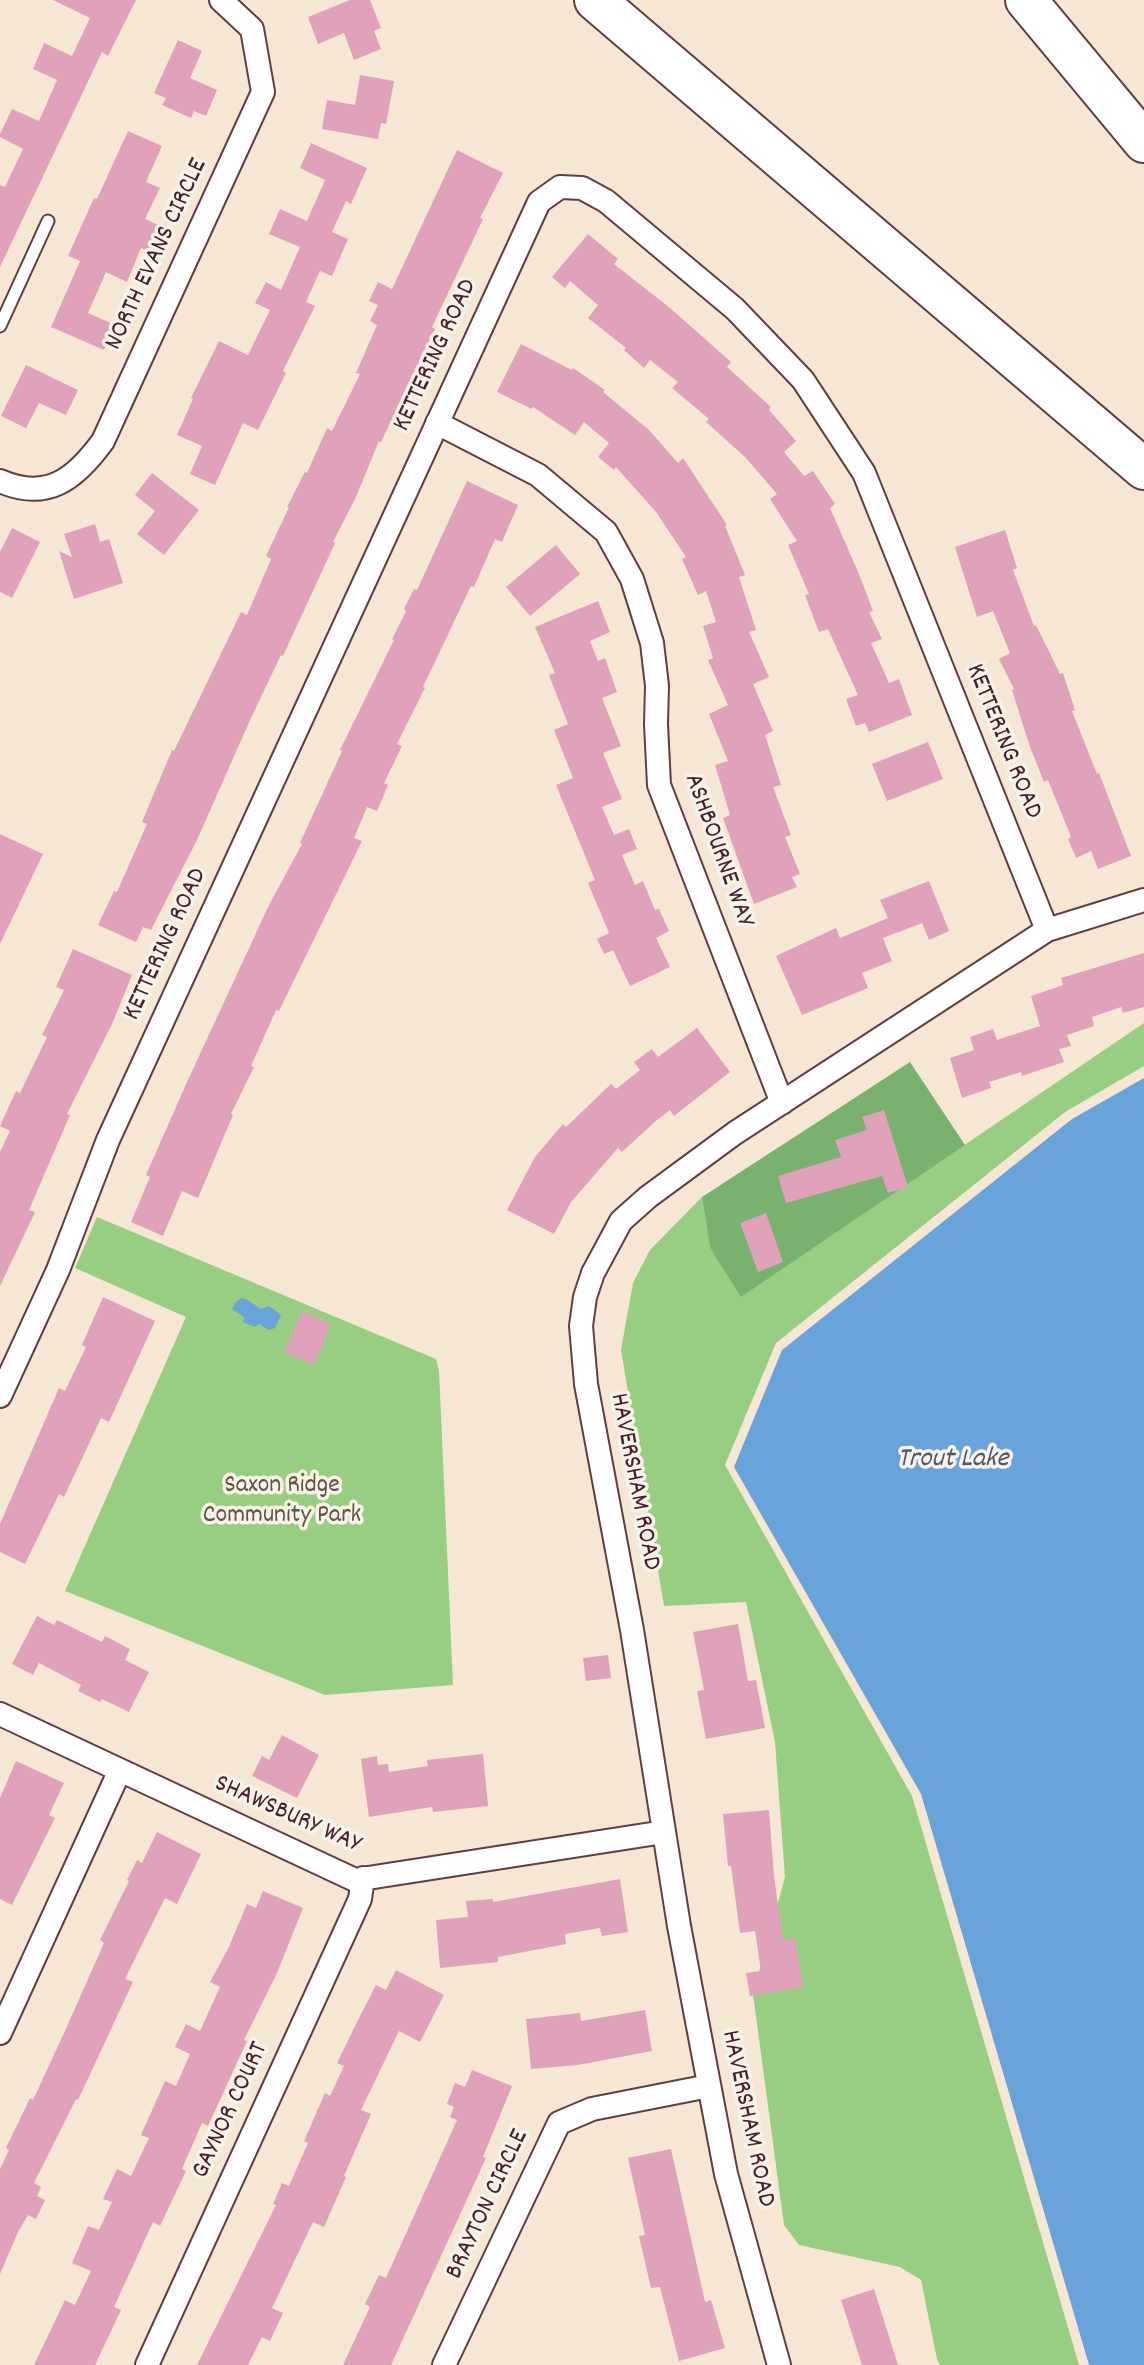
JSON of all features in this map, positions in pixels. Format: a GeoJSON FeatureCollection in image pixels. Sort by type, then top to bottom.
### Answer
{"type":"FeatureCollection","features":[{"type":"Feature","properties":{"kind":"highway"},"geometry":{"type":"LineString","coordinates":[[595,0],[1144,469]]}},
{"type":"Feature","properties":{"kind":"highway"},"geometry":{"type":"LineString","coordinates":[[1026,0],[1144,142]]}},
{"type":"Feature","properties":{"kind":"street","name":"NORTH EVANS CIRCLE"},"geometry":{"type":"LineString","coordinates":[[0,481],[15,487],[42,488],[66,481],[85,465],[103,441],[263,92],[252,29],[221,0]]}},
{"type":"Feature","properties":{"kind":"street","name":"KETTERING ROAD"},"geometry":{"type":"LineString","coordinates":[[0,1396],[58,1270],[108,1140],[539,202],[560,187],[582,188],[606,201],[735,309],[803,380],[864,473],[1047,930]]}},
{"type":"Feature","properties":{"kind":"street","name":"ASHBOURNE WAY"},"geometry":{"type":"LineString","coordinates":[[437,423],[538,475],[606,532],[632,579],[652,643],[657,686],[659,785],[782,1103]]}},
{"type":"Feature","properties":{"kind":"street","name":"HAVERSHAM ROAD"},"geometry":{"type":"LineString","coordinates":[[779,2365],[726,2174],[679,1926],[632,1630],[586,1384],[581,1326],[585,1297],[593,1273],[621,1221],[648,1197],[735,1133],[1047,930],[1144,900]]}},
{"type":"Feature","properties":{"kind":"street","name":"SHAWSBURY WAY"},"geometry":{"type":"LineString","coordinates":[[0,1714],[355,1880],[664,1832]]}},
{"type":"Feature","properties":{"kind":"street"},"geometry":{"type":"LineString","coordinates":[[0,2033],[120,1770]]}},
{"type":"Feature","properties":{"kind":"street","name":"GAYNOR COURT"},"geometry":{"type":"LineString","coordinates":[[147,2365],[360,1899],[363,1878]]}},
{"type":"Feature","properties":{"kind":"street","name":"BRAYTON CIRCLE"},"geometry":{"type":"LineString","coordinates":[[444,2365],[559,2123],[592,2109],[709,2086]]}},
{"type":"Feature","properties":{"kind":"lane"},"geometry":{"type":"LineString","coordinates":[[0,326],[48,221]]}},
{"type":"Feature","properties":{"kind":"green space"},"geometry":{"type":"Polygon","coordinates":[[[1144,1023],[1144,1066],[1065,1112],[776,1343],[725,1465],[912,1796],[1079,2365],[940,2365],[921,2280],[900,2267],[799,2245],[784,2225],[753,1994],[785,1877],[775,1742],[746,1602],[664,1606],[621,1350],[633,1283],[650,1250],[702,1197],[710,1248],[742,1296],[1144,1023]]]}},
{"type":"Feature","properties":{"kind":"green space"},"geometry":{"type":"Polygon","coordinates":[[[910,1062],[965,1145],[741,1297],[710,1248],[702,1197],[910,1062]]]}},
{"type":"Feature","properties":{"kind":"green space","name":"Saxon Ridge Community Park"},"geometry":{"type":"Polygon","coordinates":[[[97,1217],[436,1359],[453,1685],[325,1695],[65,1591],[186,1317],[75,1268],[97,1217]]]}},
{"type":"Feature","properties":{"kind":"water","name":"Trout Lake"},"geometry":{"type":"Polygon","coordinates":[[[1144,1078],[1144,2365],[1089,2365],[921,1794],[734,1467],[782,1350],[1072,1119],[1144,1078]]]}},
{"type":"Feature","properties":{"kind":"water"},"geometry":{"type":"Polygon","coordinates":[[[241,1298],[261,1309],[269,1306],[281,1315],[275,1328],[269,1330],[259,1324],[255,1327],[243,1322],[244,1317],[232,1309],[241,1298]]]}},
{"type":"Feature","properties":{"kind":"building"},"geometry":{"type":"Polygon","coordinates":[[[53,0],[136,0],[108,56],[102,52],[0,267],[0,185],[5,187],[23,149],[0,137],[0,134],[12,109],[39,121],[57,80],[33,69],[44,43],[72,56],[90,18],[53,0]]]}},
{"type":"Feature","properties":{"kind":"building"},"geometry":{"type":"Polygon","coordinates":[[[350,0],[370,0],[381,28],[374,31],[381,49],[354,60],[344,33],[318,44],[308,17],[350,0]]]}},
{"type":"Feature","properties":{"kind":"building"},"geometry":{"type":"Polygon","coordinates":[[[178,40],[202,51],[190,78],[217,90],[206,116],[194,111],[191,118],[162,105],[166,98],[154,93],[178,40]]]}},
{"type":"Feature","properties":{"kind":"building"},"geometry":{"type":"Polygon","coordinates":[[[360,75],[394,81],[386,124],[381,123],[378,139],[322,129],[327,100],[355,105],[360,75]]]}},
{"type":"Feature","properties":{"kind":"building"},"geometry":{"type":"Polygon","coordinates":[[[128,131],[162,146],[146,182],[160,188],[145,219],[163,227],[152,253],[141,248],[127,282],[106,272],[88,313],[115,325],[104,350],[51,327],[80,261],[68,256],[128,131]]]}},
{"type":"Feature","properties":{"kind":"building"},"geometry":{"type":"Polygon","coordinates":[[[311,143],[367,168],[351,204],[346,201],[332,232],[348,239],[332,276],[320,271],[306,302],[315,306],[258,430],[243,423],[215,485],[190,474],[202,446],[177,435],[219,341],[248,355],[270,310],[255,303],[266,282],[281,290],[300,247],[269,234],[280,209],[307,221],[325,180],[300,168],[311,143]]]}},
{"type":"Feature","properties":{"kind":"building"},"geometry":{"type":"Polygon","coordinates":[[[457,150],[503,173],[432,327],[435,329],[379,441],[197,840],[151,930],[143,927],[136,942],[98,925],[114,891],[117,892],[147,824],[142,822],[172,750],[241,612],[247,615],[271,559],[266,556],[287,507],[307,473],[327,428],[332,431],[360,374],[356,373],[377,325],[370,321],[378,305],[369,301],[378,282],[392,289],[457,150]]]}},
{"type":"Feature","properties":{"kind":"building"},"geometry":{"type":"Polygon","coordinates":[[[588,234],[618,259],[614,264],[731,362],[727,367],[771,407],[769,410],[796,441],[784,452],[804,476],[813,471],[835,504],[830,508],[859,574],[873,611],[869,612],[882,639],[871,643],[889,683],[899,679],[912,715],[869,732],[865,723],[856,726],[846,699],[858,695],[828,629],[819,632],[805,595],[809,594],[788,545],[797,541],[770,499],[777,494],[745,457],[706,422],[709,419],[672,388],[678,382],[650,360],[644,368],[624,350],[626,348],[588,318],[598,305],[570,281],[565,288],[552,277],[588,234]]]}},
{"type":"Feature","properties":{"kind":"building"},"geometry":{"type":"Polygon","coordinates":[[[521,344],[573,368],[605,390],[603,392],[649,430],[678,463],[683,458],[727,525],[745,575],[739,577],[756,630],[749,632],[769,677],[753,684],[773,731],[765,735],[781,785],[773,787],[791,835],[785,837],[800,874],[792,877],[797,887],[754,904],[723,818],[730,815],[715,765],[728,761],[709,714],[728,705],[708,660],[713,658],[703,626],[716,622],[706,591],[698,595],[682,559],[686,557],[656,512],[616,467],[614,470],[598,457],[609,443],[584,422],[575,435],[533,407],[497,392],[521,344]]]}},
{"type":"Feature","properties":{"kind":"building"},"geometry":{"type":"Polygon","coordinates":[[[26,365],[78,390],[66,415],[39,403],[26,428],[1,416],[26,365]]]}},
{"type":"Feature","properties":{"kind":"building"},"geometry":{"type":"Polygon","coordinates":[[[152,473],[199,510],[164,555],[137,534],[155,511],[135,495],[152,473]]]}},
{"type":"Feature","properties":{"kind":"building"},"geometry":{"type":"Polygon","coordinates":[[[467,481],[518,505],[502,542],[495,539],[423,687],[397,744],[402,746],[384,783],[388,785],[377,811],[367,807],[354,838],[362,841],[279,1011],[276,1010],[198,1198],[182,1191],[163,1236],[131,1222],[150,1177],[146,1175],[269,905],[302,844],[340,750],[394,640],[406,611],[404,609],[414,589],[417,590],[467,481]]]}},
{"type":"Feature","properties":{"kind":"building"},"geometry":{"type":"Polygon","coordinates":[[[95,524],[100,542],[109,539],[123,583],[74,599],[59,551],[72,557],[64,534],[95,524]]]}},
{"type":"Feature","properties":{"kind":"building"},"geometry":{"type":"Polygon","coordinates":[[[12,528],[40,542],[12,598],[0,592],[0,552],[12,528]]]}},
{"type":"Feature","properties":{"kind":"building"},"geometry":{"type":"Polygon","coordinates":[[[1005,530],[1017,568],[1013,570],[1034,626],[1060,674],[1063,673],[1075,710],[1072,711],[1131,856],[1098,869],[1091,851],[1076,858],[1048,780],[1044,782],[1030,747],[1014,689],[999,659],[1010,653],[993,611],[977,617],[955,547],[1005,530]]]}},
{"type":"Feature","properties":{"kind":"building"},"geometry":{"type":"Polygon","coordinates":[[[556,545],[580,574],[530,616],[506,587],[556,545]]]}},
{"type":"Feature","properties":{"kind":"building"},"geometry":{"type":"Polygon","coordinates":[[[598,601],[610,632],[590,641],[598,661],[605,658],[617,692],[602,698],[621,746],[603,753],[622,799],[602,807],[614,835],[629,829],[637,849],[622,855],[635,885],[643,881],[655,910],[659,909],[669,931],[656,938],[670,967],[630,986],[613,950],[604,954],[597,939],[609,933],[588,883],[595,880],[556,785],[573,778],[554,730],[568,724],[549,675],[555,673],[535,627],[598,601]]]}},
{"type":"Feature","properties":{"kind":"building"},"geometry":{"type":"Polygon","coordinates":[[[928,742],[943,779],[887,801],[872,764],[928,742]]]}},
{"type":"Feature","properties":{"kind":"building"},"geometry":{"type":"Polygon","coordinates":[[[0,834],[43,854],[0,944],[0,834]]]}},
{"type":"Feature","properties":{"kind":"building"},"geometry":{"type":"Polygon","coordinates":[[[929,881],[949,931],[929,940],[922,923],[883,938],[892,961],[862,973],[868,988],[802,1015],[776,956],[836,928],[840,938],[888,918],[880,900],[929,881]]]}},
{"type":"Feature","properties":{"kind":"building"},"geometry":{"type":"Polygon","coordinates":[[[73,949],[132,975],[112,1024],[67,1114],[70,1115],[29,1210],[35,1212],[0,1286],[0,1152],[10,1131],[0,1126],[47,1037],[42,1035],[64,990],[56,987],[73,949]]]}},
{"type":"Feature","properties":{"kind":"building"},"geometry":{"type":"Polygon","coordinates":[[[1144,953],[1144,1007],[1123,1013],[1121,1007],[1092,1017],[1094,1026],[1067,1035],[1071,1046],[1059,1049],[1064,1062],[1022,1076],[1021,1072],[989,1082],[991,1088],[962,1098],[950,1058],[974,1050],[970,1037],[993,1029],[997,1040],[1040,1026],[1031,996],[1063,985],[1061,978],[1144,953]]]}},
{"type":"Feature","properties":{"kind":"building"},"geometry":{"type":"Polygon","coordinates":[[[697,1028],[730,1072],[674,1116],[670,1110],[622,1152],[618,1148],[571,1202],[554,1234],[507,1210],[535,1157],[563,1124],[566,1127],[611,1084],[616,1089],[640,1070],[634,1062],[652,1049],[658,1057],[697,1028]]]}},
{"type":"Feature","properties":{"kind":"building"},"geometry":{"type":"Polygon","coordinates":[[[884,1110],[908,1187],[888,1193],[882,1176],[786,1203],[778,1176],[841,1157],[835,1140],[867,1130],[862,1117],[884,1110]]]}},
{"type":"Feature","properties":{"kind":"building"},"geometry":{"type":"Polygon","coordinates":[[[766,1213],[783,1262],[758,1272],[740,1223],[766,1213]]]}},
{"type":"Feature","properties":{"kind":"building"},"geometry":{"type":"Polygon","coordinates":[[[103,1297],[155,1321],[109,1422],[101,1418],[64,1497],[59,1494],[25,1564],[0,1552],[0,1524],[59,1388],[65,1391],[86,1347],[82,1345],[103,1297]]]}},
{"type":"Feature","properties":{"kind":"building"},"geometry":{"type":"Polygon","coordinates":[[[302,1311],[331,1324],[314,1365],[284,1352],[302,1311]]]}},
{"type":"Feature","properties":{"kind":"building"},"geometry":{"type":"Polygon","coordinates":[[[37,1616],[54,1625],[57,1620],[102,1642],[105,1636],[130,1649],[125,1660],[149,1672],[129,1712],[78,1691],[81,1685],[39,1663],[33,1675],[12,1664],[37,1616]]]}},
{"type":"Feature","properties":{"kind":"building"},"geometry":{"type":"Polygon","coordinates":[[[738,1624],[748,1681],[756,1680],[765,1728],[706,1739],[697,1691],[704,1690],[693,1632],[738,1624]]]}},
{"type":"Feature","properties":{"kind":"building"},"geometry":{"type":"Polygon","coordinates":[[[608,1655],[611,1678],[586,1681],[583,1658],[608,1655]]]}},
{"type":"Feature","properties":{"kind":"building"},"geometry":{"type":"Polygon","coordinates":[[[282,1735],[319,1755],[297,1798],[252,1776],[262,1756],[269,1760],[282,1735]]]}},
{"type":"Feature","properties":{"kind":"building"},"geometry":{"type":"Polygon","coordinates":[[[483,1754],[488,1806],[433,1812],[432,1807],[369,1817],[361,1759],[377,1756],[378,1765],[388,1764],[389,1772],[428,1766],[427,1760],[483,1754]]]}},
{"type":"Feature","properties":{"kind":"building"},"geometry":{"type":"Polygon","coordinates":[[[16,1761],[64,1783],[49,1815],[55,1818],[12,1905],[0,1899],[0,1798],[16,1761]]]}},
{"type":"Feature","properties":{"kind":"building"},"geometry":{"type":"Polygon","coordinates":[[[769,1810],[783,1940],[795,1938],[803,1987],[750,1996],[746,1973],[761,1971],[755,1931],[740,1933],[731,1866],[728,1866],[723,1814],[769,1810]]]}},
{"type":"Feature","properties":{"kind":"building"},"geometry":{"type":"Polygon","coordinates":[[[157,1832],[201,1854],[177,1904],[165,1898],[125,1979],[133,1982],[78,2100],[34,2183],[41,2187],[37,2196],[45,2200],[36,2219],[28,2215],[0,2274],[0,2169],[9,2150],[6,2148],[30,2098],[33,2100],[64,2033],[104,1943],[100,1940],[127,1880],[137,1860],[142,1863],[157,1832]]]}},
{"type":"Feature","properties":{"kind":"building"},"geometry":{"type":"Polygon","coordinates":[[[620,1879],[628,1932],[602,1936],[600,1928],[565,1934],[566,1944],[498,1957],[498,1962],[440,1968],[436,1920],[468,1917],[466,1901],[493,1899],[493,1902],[620,1879]]]}},
{"type":"Feature","properties":{"kind":"building"},"geometry":{"type":"Polygon","coordinates":[[[263,1891],[303,1908],[208,2126],[202,2123],[182,2169],[186,2171],[160,2226],[153,2222],[114,2307],[121,2310],[95,2365],[34,2365],[65,2300],[75,2305],[91,2271],[72,2263],[88,2226],[99,2230],[112,2202],[103,2199],[117,2169],[131,2176],[149,2138],[141,2135],[165,2081],[176,2086],[190,2054],[175,2047],[186,2024],[200,2031],[220,1987],[210,1982],[247,1904],[256,1908],[263,1891]]]}},
{"type":"Feature","properties":{"kind":"building"},"geometry":{"type":"Polygon","coordinates":[[[396,1970],[444,1995],[420,2042],[399,2031],[361,2110],[371,2114],[324,2227],[313,2222],[272,2308],[283,2313],[270,2341],[262,2337],[248,2365],[197,2365],[276,2205],[273,2204],[282,2183],[289,2186],[325,2093],[330,2096],[344,2066],[337,2063],[358,2020],[376,1985],[386,1990],[396,1970]]]}},
{"type":"Feature","properties":{"kind":"building"},"geometry":{"type":"Polygon","coordinates":[[[645,2010],[652,2051],[578,2065],[531,2069],[526,2019],[580,2013],[581,2021],[645,2010]]]}},
{"type":"Feature","properties":{"kind":"building"},"geometry":{"type":"Polygon","coordinates":[[[472,2070],[512,2086],[483,2157],[486,2158],[391,2365],[343,2365],[370,2307],[365,2304],[379,2275],[386,2278],[457,2120],[450,2117],[454,2107],[447,2104],[455,2083],[465,2087],[472,2070]]]}},
{"type":"Feature","properties":{"kind":"building"},"geometry":{"type":"Polygon","coordinates":[[[671,2149],[705,2302],[711,2300],[725,2348],[679,2361],[660,2287],[651,2288],[639,2236],[645,2235],[628,2158],[671,2149]]]}},
{"type":"Feature","properties":{"kind":"building"},"geometry":{"type":"Polygon","coordinates":[[[874,2289],[898,2365],[862,2365],[841,2300],[874,2289]]]}}]}
